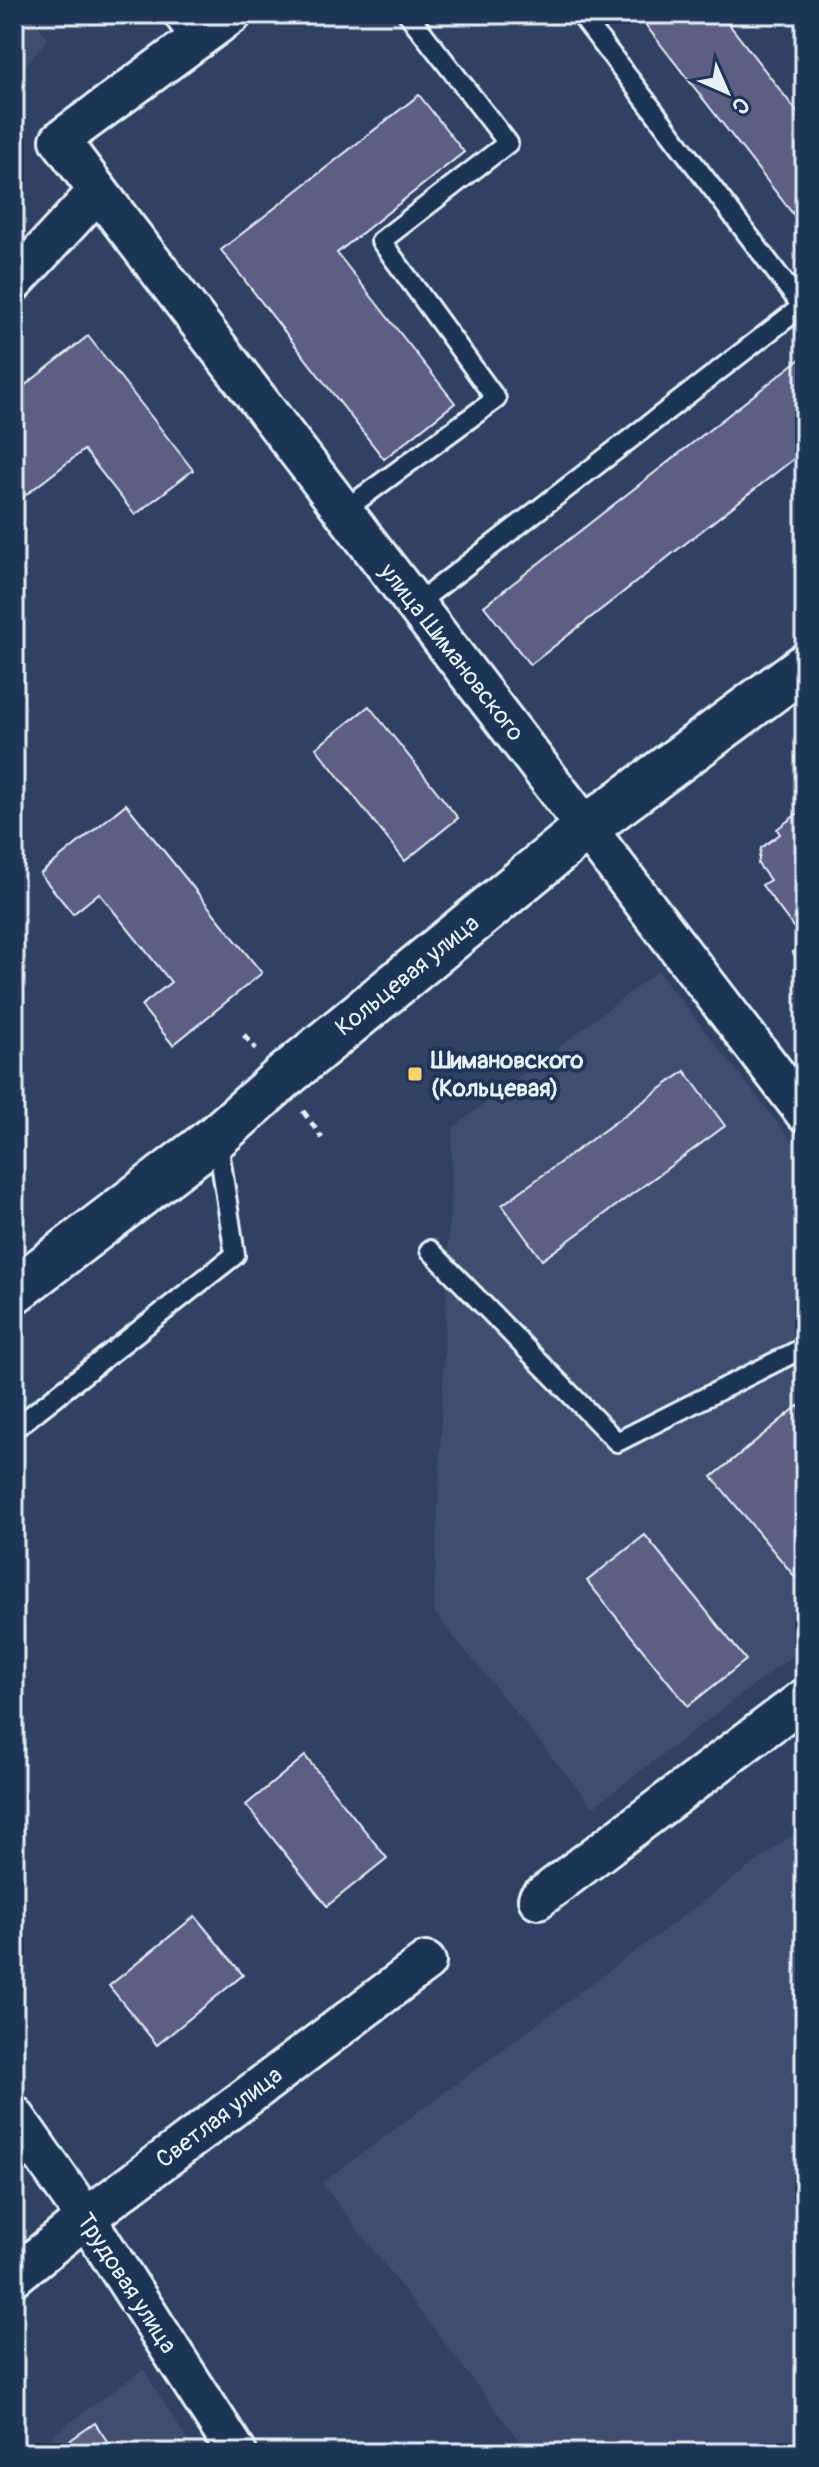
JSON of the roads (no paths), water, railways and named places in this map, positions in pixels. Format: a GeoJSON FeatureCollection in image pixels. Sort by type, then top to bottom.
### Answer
{"type":"FeatureCollection","features":[{"type":"Feature","properties":{"kind":"street"},"geometry":{"type":"LineString","coordinates":[[182,29],[232,14]]}},
{"type":"Feature","properties":{"kind":"street","name":"улица Шимановского"},"geometry":{"type":"LineString","coordinates":[[182,29],[60,140],[805,1113]]}},
{"type":"Feature","properties":{"kind":"street"},"geometry":{"type":"LineString","coordinates":[[14,282],[98,191]]}},
{"type":"Feature","properties":{"kind":"street","name":"Кольцевая улица"},"geometry":{"type":"LineString","coordinates":[[14,1291],[217,1136],[281,1079],[586,828],[805,666]]}},
{"type":"Feature","properties":{"kind":"street"},"geometry":{"type":"LineString","coordinates":[[538,1899],[805,1698]]}},
{"type":"Feature","properties":{"kind":"street","name":"Светлая улица"},"geometry":{"type":"LineString","coordinates":[[14,2276],[86,2218],[426,1962]]}},
{"type":"Feature","properties":{"kind":"street","name":"Трудовая улица"},"geometry":{"type":"LineString","coordinates":[[14,2115],[86,2218],[237,2453]]}},
{"type":"Feature","properties":{"kind":"lane"},"geometry":{"type":"LineString","coordinates":[[343,511],[496,399],[381,241],[508,143],[408,14]]}},
{"type":"Feature","properties":{"kind":"lane"},"geometry":{"type":"LineString","coordinates":[[415,605],[804,305],[580,14]]}},
{"type":"Feature","properties":{"kind":"lane"},"geometry":{"type":"LineString","coordinates":[[14,1429],[235,1255],[217,1136]]}},
{"type":"Feature","properties":{"kind":"lane"},"geometry":{"type":"LineString","coordinates":[[430,1250],[617,1442],[805,1347]]}},
{"type":"Feature","properties":{"kind":"place","name":"Шимановского (Кольцевая)"},"geometry":{"type":"Point","coordinates":[415,1074]}}]}
